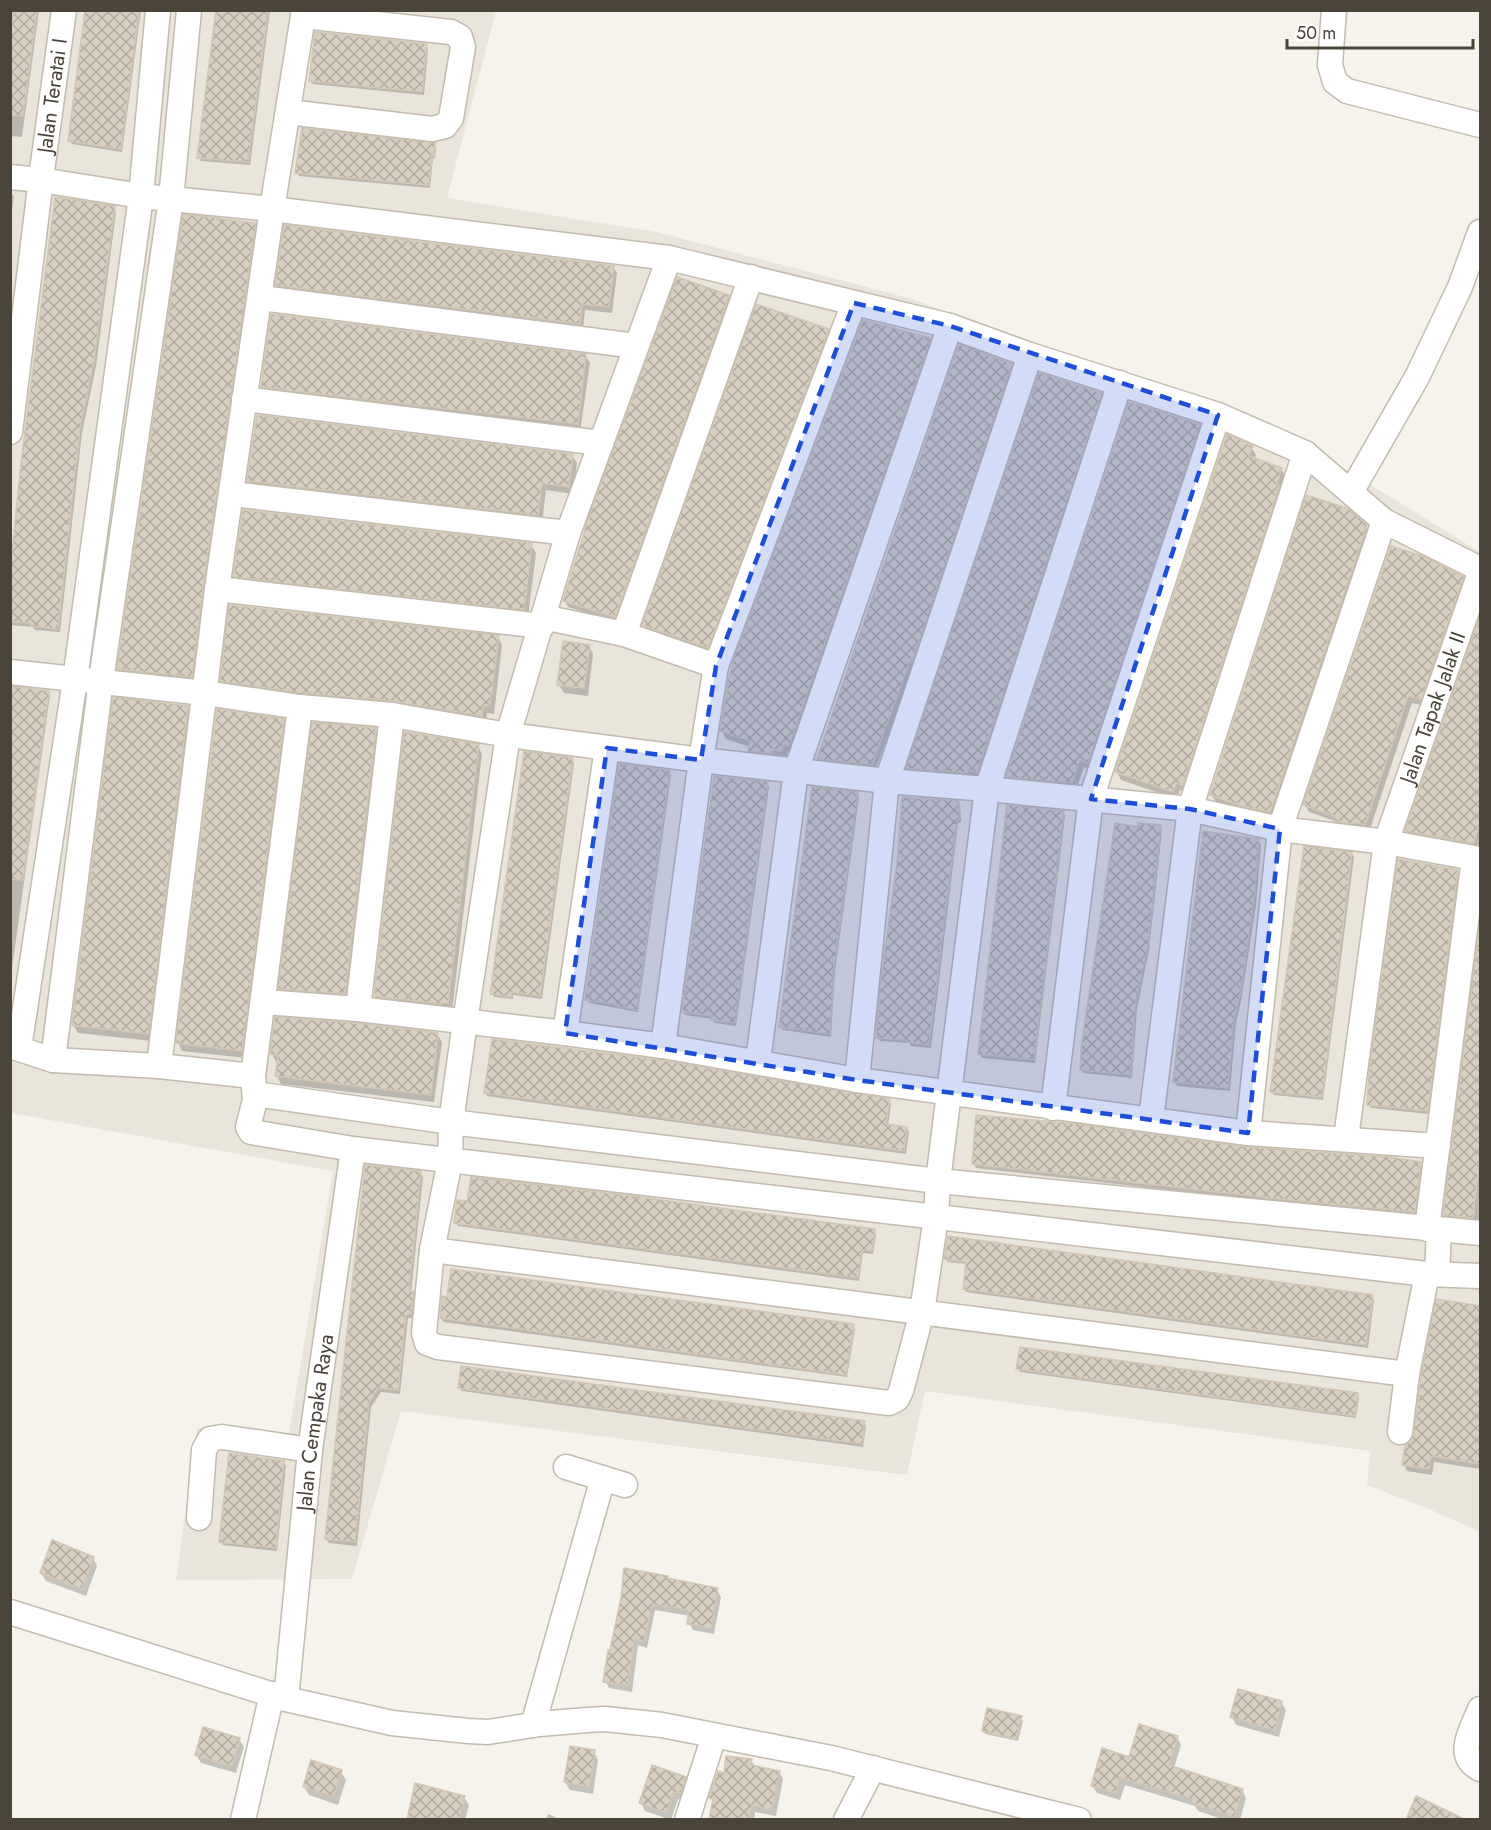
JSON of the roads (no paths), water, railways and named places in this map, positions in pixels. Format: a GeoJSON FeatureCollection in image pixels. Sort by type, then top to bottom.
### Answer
{"type":"FeatureCollection","features":[{"type":"Feature","properties":{"kind":"street","name":"Jalan Teratai I"},"geometry":{"type":"LineString","coordinates":[[10,432],[64,10]]}},
{"type":"Feature","properties":{"kind":"street"},"geometry":{"type":"LineString","coordinates":[[158,10],[141,196],[75,680],[15,1047],[53,1059],[159,1066],[254,1090],[451,1124],[938,1184],[1435,1233],[1480,1233]]}},
{"type":"Feature","properties":{"kind":"street"},"geometry":{"type":"LineString","coordinates":[[53,1059],[100,680],[171,199],[189,10]]}},
{"type":"Feature","properties":{"kind":"street"},"geometry":{"type":"LineString","coordinates":[[1334,10],[1330,66],[1335,82],[1347,91],[1480,125]]}},
{"type":"Feature","properties":{"kind":"street"},"geometry":{"type":"LineString","coordinates":[[159,1066],[217,589],[261,298],[272,209],[303,13],[451,32],[460,37],[464,46],[451,118],[446,126],[432,129],[288,112]]}},
{"type":"Feature","properties":{"kind":"street"},"geometry":{"type":"LineString","coordinates":[[10,177],[141,196],[272,209],[669,258],[950,326],[1218,415],[1305,453],[1384,520],[1480,571]]}},
{"type":"Feature","properties":{"kind":"street"},"geometry":{"type":"LineString","coordinates":[[1351,492],[1417,378],[1461,287],[1480,232]]}},
{"type":"Feature","properties":{"kind":"street"},"geometry":{"type":"LineString","coordinates":[[669,258],[568,533],[508,735],[451,1124],[450,1159],[432,1250],[424,1333],[427,1343],[438,1347],[888,1403],[897,1399],[922,1312],[936,1214],[987,789],[1120,383]]}},
{"type":"Feature","properties":{"kind":"street"},"geometry":{"type":"LineString","coordinates":[[624,634],[751,277]]}},
{"type":"Feature","properties":{"kind":"street"},"geometry":{"type":"LineString","coordinates":[[261,298],[636,346]]}},
{"type":"Feature","properties":{"kind":"street"},"geometry":{"type":"LineString","coordinates":[[663,1046],[701,760],[716,666],[854,303]]}},
{"type":"Feature","properties":{"kind":"street"},"geometry":{"type":"LineString","coordinates":[[758,1061],[796,771],[950,326]]}},
{"type":"Feature","properties":{"kind":"street"},"geometry":{"type":"LineString","coordinates":[[857,1080],[887,781],[1029,354]]}},
{"type":"Feature","properties":{"kind":"street"},"geometry":{"type":"LineString","coordinates":[[244,399],[601,443]]}},
{"type":"Feature","properties":{"kind":"street"},"geometry":{"type":"LineString","coordinates":[[1053,1107],[1091,799],[1218,415]]}},
{"type":"Feature","properties":{"kind":"street"},"geometry":{"type":"LineString","coordinates":[[1151,1119],[1190,809],[1305,453]]}},
{"type":"Feature","properties":{"kind":"street"},"geometry":{"type":"LineString","coordinates":[[232,494],[568,533]]}},
{"type":"Feature","properties":{"kind":"street"},"geometry":{"type":"LineString","coordinates":[[1248,1133],[1280,829],[1384,520]]}},
{"type":"Feature","properties":{"kind":"street","name":"Jalan Tapak Jalak II"},"geometry":{"type":"LineString","coordinates":[[1346,1138],[1386,842],[1480,571]]}},
{"type":"Feature","properties":{"kind":"street"},"geometry":{"type":"LineString","coordinates":[[217,589],[542,622],[624,634],[716,666]]}},
{"type":"Feature","properties":{"kind":"street"},"geometry":{"type":"LineString","coordinates":[[10,672],[75,680],[100,680],[300,707],[392,715],[508,735],[701,760],[887,781],[1190,809],[1280,829],[1477,850],[1438,1146],[1434,1271],[1407,1374],[1400,1432]]}},
{"type":"Feature","properties":{"kind":"street"},"geometry":{"type":"LineString","coordinates":[[300,707],[248,1127],[251,1132],[352,1149],[1480,1276]]}},
{"type":"Feature","properties":{"kind":"street"},"geometry":{"type":"LineString","coordinates":[[358,1009],[392,715]]}},
{"type":"Feature","properties":{"kind":"street"},"geometry":{"type":"LineString","coordinates":[[565,1033],[607,748]]}},
{"type":"Feature","properties":{"kind":"street"},"geometry":{"type":"LineString","coordinates":[[264,1002],[358,1009],[663,1046],[857,1080],[1248,1133],[1438,1146]]}},
{"type":"Feature","properties":{"kind":"street","name":"Jalan Cempaka Raya"},"geometry":{"type":"LineString","coordinates":[[243,1820],[279,1696],[310,1450],[352,1149]]}},
{"type":"Feature","properties":{"kind":"street"},"geometry":{"type":"LineString","coordinates":[[432,1250],[1407,1374]]}},
{"type":"Feature","properties":{"kind":"street"},"geometry":{"type":"LineString","coordinates":[[199,1518],[204,1450],[210,1439],[222,1437],[310,1450]]}},
{"type":"Feature","properties":{"kind":"street"},"geometry":{"type":"LineString","coordinates":[[533,1725],[614,1481],[566,1467]]}},
{"type":"Feature","properties":{"kind":"street"},"geometry":{"type":"LineString","coordinates":[[10,1612],[279,1696],[392,1723],[488,1731],[605,1719],[662,1725],[788,1748],[1079,1820]]}},
{"type":"Feature","properties":{"kind":"street"},"geometry":{"type":"LineString","coordinates":[[1480,1709],[1466,1745],[1466,1756],[1480,1769]]}},
{"type":"Feature","properties":{"kind":"street"},"geometry":{"type":"LineString","coordinates":[[687,1820],[714,1736]]}},
{"type":"Feature","properties":{"kind":"street"},"geometry":{"type":"LineString","coordinates":[[846,1820],[873,1768]]}}]}
